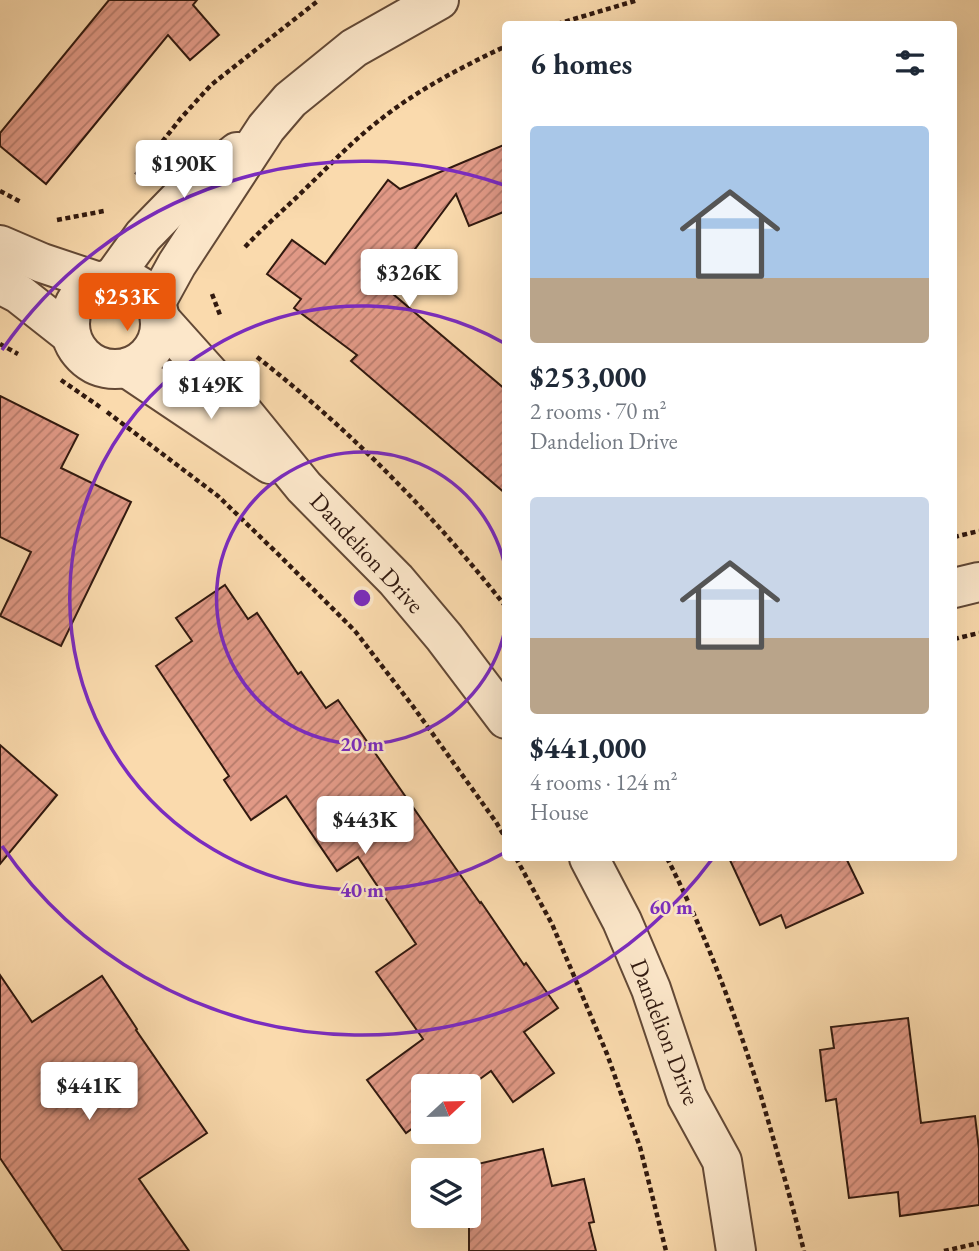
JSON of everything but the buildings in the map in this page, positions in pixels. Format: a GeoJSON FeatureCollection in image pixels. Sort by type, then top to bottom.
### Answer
{"type":"FeatureCollection","features":[{"type":"Feature","properties":{"kind":"street"},"geometry":{"type":"LineString","coordinates":[[157,312],[177,264],[266,128],[290,100],[354,48],[439,0]]}},
{"type":"Feature","properties":{"kind":"street"},"geometry":{"type":"LineString","coordinates":[[106,281],[143,236],[181,197],[266,128]]}},
{"type":"Feature","properties":{"kind":"street"},"geometry":{"type":"LineString","coordinates":[[0,245],[43,263],[106,281]]}},
{"type":"Feature","properties":{"kind":"street"},"geometry":{"type":"LineString","coordinates":[[125,280],[137,286],[148,293],[157,312],[160,332],[156,344],[149,355],[127,368],[99,367],[77,349],[71,335],[69,323],[77,299],[86,289],[106,281],[125,280]]}},
{"type":"Feature","properties":{"kind":"street"},"geometry":{"type":"LineString","coordinates":[[0,284],[19,294],[71,335]]}},
{"type":"Feature","properties":{"kind":"street","name":"Dandelion Drive"},"geometry":{"type":"LineString","coordinates":[[157,312],[304,487],[396,580],[444,637],[502,714]]}},
{"type":"Feature","properties":{"kind":"street","name":"Dandelion Drive"},"geometry":{"type":"LineString","coordinates":[[127,368],[304,487]]}},
{"type":"Feature","properties":{"kind":"street"},"geometry":{"type":"LineString","coordinates":[[957,587],[979,582]]}},
{"type":"Feature","properties":{"kind":"street","name":"Dandelion Drive"},"geometry":{"type":"LineString","coordinates":[[591,861],[622,921],[651,989],[687,1097],[722,1161],[736,1251]]}},
{"type":"Feature","properties":{"kind":"path"},"geometry":{"type":"LineString","coordinates":[[133,179],[211,85],[319,0]]}},
{"type":"Feature","properties":{"kind":"path"},"geometry":{"type":"LineString","coordinates":[[567,21],[638,0]]}},
{"type":"Feature","properties":{"kind":"path"},"geometry":{"type":"LineString","coordinates":[[245,247],[342,151],[382,118],[471,62],[502,48]]}},
{"type":"Feature","properties":{"kind":"path"},"geometry":{"type":"LineString","coordinates":[[0,191],[23,202]]}},
{"type":"Feature","properties":{"kind":"path"},"geometry":{"type":"LineString","coordinates":[[57,220],[111,210]]}},
{"type":"Feature","properties":{"kind":"path"},"geometry":{"type":"LineString","coordinates":[[212,293],[221,318]]}},
{"type":"Feature","properties":{"kind":"path"},"geometry":{"type":"LineString","coordinates":[[0,344],[28,359]]}},
{"type":"Feature","properties":{"kind":"path"},"geometry":{"type":"LineString","coordinates":[[256,356],[381,467],[472,565],[502,602]]}},
{"type":"Feature","properties":{"kind":"path"},"geometry":{"type":"LineString","coordinates":[[58,378],[218,496],[355,632],[412,705],[502,832]]}},
{"type":"Feature","properties":{"kind":"path"},"geometry":{"type":"LineString","coordinates":[[957,536],[979,531]]}},
{"type":"Feature","properties":{"kind":"path"},"geometry":{"type":"LineString","coordinates":[[957,638],[979,633]]}},
{"type":"Feature","properties":{"kind":"path"},"geometry":{"type":"LineString","coordinates":[[518,861],[552,924],[607,1054],[640,1147],[666,1251]]}},
{"type":"Feature","properties":{"kind":"path"},"geometry":{"type":"LineString","coordinates":[[668,861],[710,950],[741,1032],[804,1251]]}},
{"type":"Feature","properties":{"kind":"path"},"geometry":{"type":"LineString","coordinates":[[944,1251],[979,1243]]}}]}
